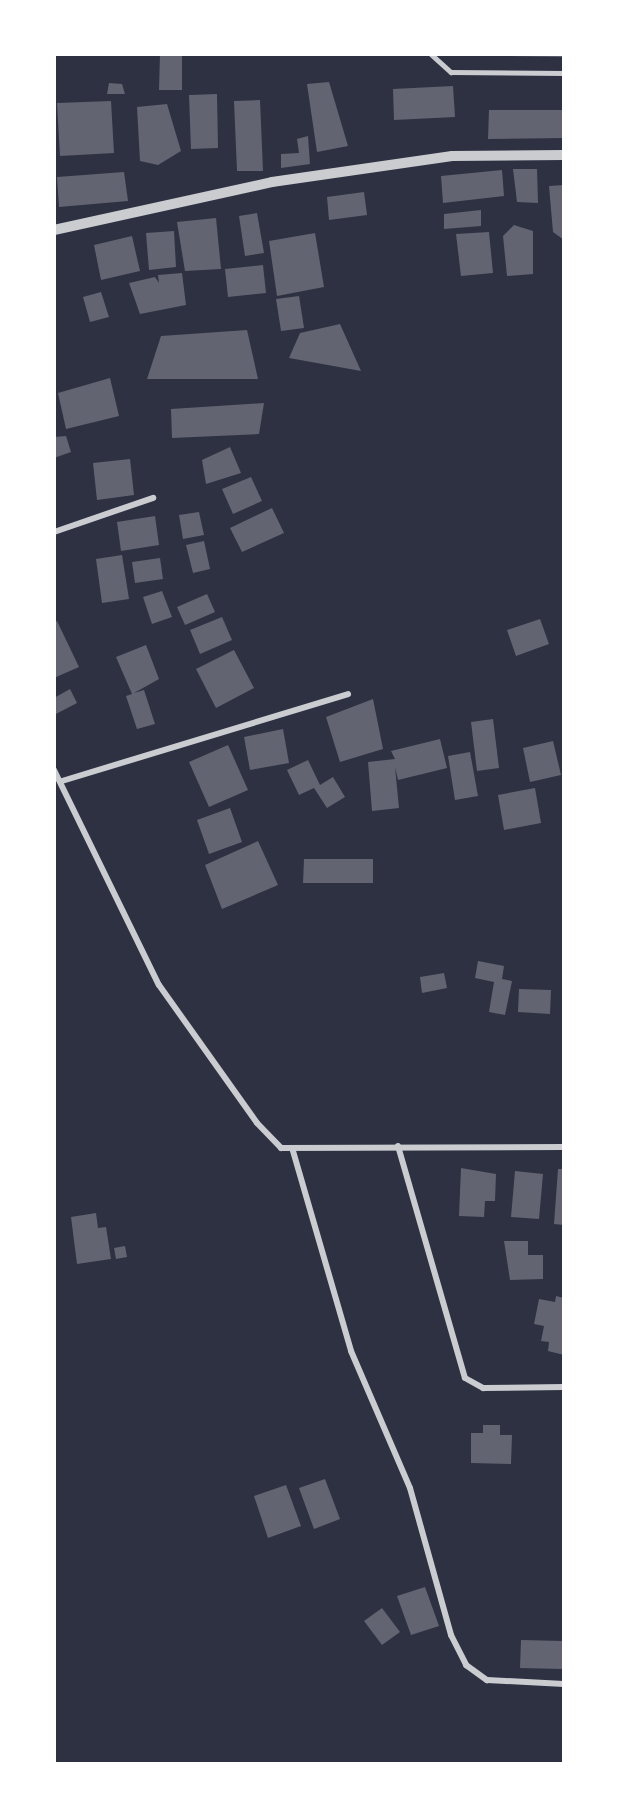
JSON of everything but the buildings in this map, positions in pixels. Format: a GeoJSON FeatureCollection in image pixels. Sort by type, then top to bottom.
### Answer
{"type":"FeatureCollection","features":[{"type":"Feature","properties":{"kind":"street"},"geometry":{"type":"LineString","coordinates":[[54,230],[295,179],[452,156],[564,155]]}},
{"type":"Feature","properties":{"kind":"street"},"geometry":{"type":"LineString","coordinates":[[54,532],[153,498]]}},
{"type":"Feature","properties":{"kind":"street"},"geometry":{"type":"LineString","coordinates":[[62,781],[348,694]]}},
{"type":"Feature","properties":{"kind":"street"},"geometry":{"type":"LineString","coordinates":[[54,770],[62,781],[159,985],[269,1138],[293,1150],[398,1146],[564,1147]]}},
{"type":"Feature","properties":{"kind":"street"},"geometry":{"type":"LineString","coordinates":[[398,1146],[465,1378],[483,1388],[564,1387]]}},
{"type":"Feature","properties":{"kind":"street"},"geometry":{"type":"LineString","coordinates":[[293,1150],[351,1351],[410,1488],[451,1635],[466,1665],[487,1680],[564,1684]]}},
{"type":"Feature","properties":{"kind":"lane"},"geometry":{"type":"LineString","coordinates":[[431,54],[451,72],[564,73]]}}]}
